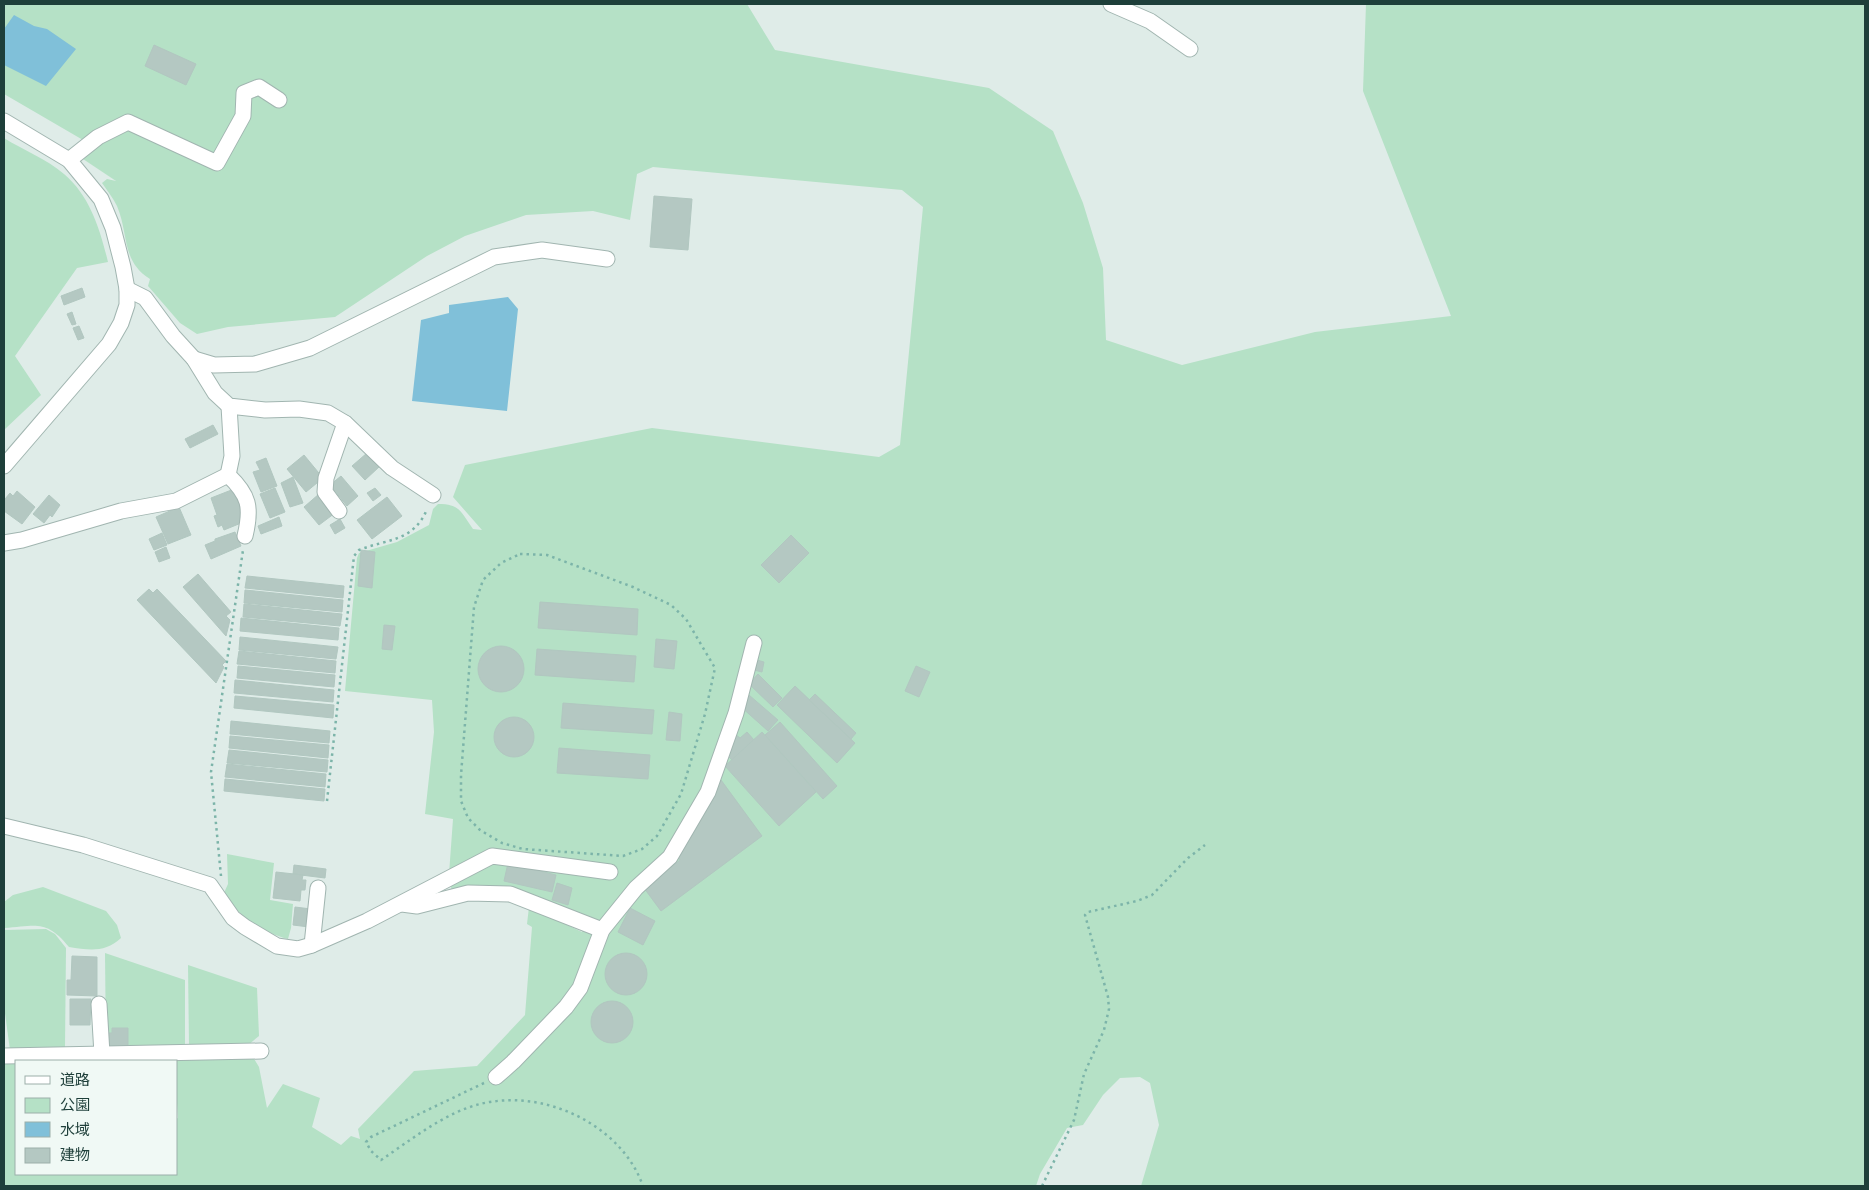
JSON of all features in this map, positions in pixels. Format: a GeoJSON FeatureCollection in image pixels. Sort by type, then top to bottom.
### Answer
{"type":"FeatureCollection","features":[{"type":"Feature","properties":{"kind":"street"},"geometry":{"type":"LineString","coordinates":[[1110,4],[1150,21],[1190,49]]}},
{"type":"Feature","properties":{"kind":"street"},"geometry":{"type":"LineString","coordinates":[[70,160],[98,137],[128,122],[217,163],[243,116],[244,93],[259,87],[279,100]]}},
{"type":"Feature","properties":{"kind":"street"},"geometry":{"type":"LineString","coordinates":[[4,122],[70,160],[101,200],[113,228],[124,267],[127,289],[127,305],[121,324],[109,344],[4,466]]}},
{"type":"Feature","properties":{"kind":"street"},"geometry":{"type":"LineString","coordinates":[[194,359],[214,365],[255,364],[310,348],[494,257],[542,250],[607,259]]}},
{"type":"Feature","properties":{"kind":"street"},"geometry":{"type":"LineString","coordinates":[[127,289],[145,298],[173,336],[194,359],[215,393],[229,406],[265,410],[309,410],[328,413],[344,423],[392,468],[433,495]]}},
{"type":"Feature","properties":{"kind":"street"},"geometry":{"type":"LineString","coordinates":[[228,475],[232,456],[229,406]]}},
{"type":"Feature","properties":{"kind":"street"},"geometry":{"type":"LineString","coordinates":[[340,511],[325,492],[326,478],[344,423]]}},
{"type":"Feature","properties":{"kind":"street"},"geometry":{"type":"LineString","coordinates":[[228,475],[244,490],[249,519],[245,536]]}},
{"type":"Feature","properties":{"kind":"street"},"geometry":{"type":"LineString","coordinates":[[4,543],[22,540],[121,511],[176,501],[228,475]]}},
{"type":"Feature","properties":{"kind":"street"},"geometry":{"type":"LineString","coordinates":[[496,1076],[513,1062],[566,1007],[580,988],[602,930],[636,888],[670,857],[708,792],[736,713],[754,643]]}},
{"type":"Feature","properties":{"kind":"street"},"geometry":{"type":"LineString","coordinates":[[4,826],[84,845],[210,885],[233,918],[278,946],[298,949],[312,945],[402,904],[492,856],[610,872]]}},
{"type":"Feature","properties":{"kind":"street"},"geometry":{"type":"LineString","coordinates":[[312,945],[318,888]]}},
{"type":"Feature","properties":{"kind":"street"},"geometry":{"type":"LineString","coordinates":[[402,904],[417,906],[468,893],[510,894],[602,930]]}},
{"type":"Feature","properties":{"kind":"street"},"geometry":{"type":"LineString","coordinates":[[99,1004],[102,1054]]}},
{"type":"Feature","properties":{"kind":"street"},"geometry":{"type":"LineString","coordinates":[[4,1056],[261,1051]]}},
{"type":"Feature","properties":{"kind":"path"},"geometry":{"type":"LineString","coordinates":[[327,801],[354,556],[359,550],[386,543],[412,530],[423,519],[433,495]]}},
{"type":"Feature","properties":{"kind":"path"},"geometry":{"type":"LineString","coordinates":[[216,892],[222,874],[211,772],[245,536]]}},
{"type":"Feature","properties":{"kind":"path"},"geometry":{"type":"LineString","coordinates":[[520,554],[547,555],[633,587],[671,605],[686,619],[715,668],[706,714],[681,794],[657,836],[642,849],[623,856],[523,849],[502,843],[480,830],[468,818],[461,800],[461,775],[474,607],[483,580],[501,563],[520,554]]}},
{"type":"Feature","properties":{"kind":"path"},"geometry":{"type":"LineString","coordinates":[[1042,1186],[1074,1120],[1084,1074],[1104,1030],[1109,1009],[1108,997],[1085,915],[1088,912],[1138,901],[1152,894],[1188,858],[1205,845]]}},
{"type":"Feature","properties":{"kind":"path"},"geometry":{"type":"LineString","coordinates":[[496,1076],[371,1137],[366,1142],[371,1151],[381,1160],[456,1112],[480,1104],[500,1101],[531,1101],[552,1107],[602,1129],[621,1149],[643,1186]]}},
{"type":"Feature","properties":{"kind":"green space"},"geometry":{"type":"Polygon","coordinates":[[[4,4],[747,4],[775,50],[989,88],[1053,131],[1083,203],[1103,268],[1106,340],[1182,365],[1315,332],[1451,316],[1363,91],[1366,4],[1865,4],[1865,1186],[1141,1186],[1159,1125],[1150,1083],[1140,1077],[1120,1078],[1103,1095],[1083,1125],[1067,1128],[1040,1174],[1036,1186],[4,1186],[4,1064],[15,1063],[15,1175],[178,1175],[178,1060],[174,1060],[174,1058],[253,1057],[259,1067],[267,1108],[283,1084],[320,1098],[312,1127],[341,1145],[351,1136],[360,1139],[358,1129],[414,1071],[477,1066],[525,1015],[532,927],[527,924],[529,907],[582,932],[586,921],[517,893],[452,893],[449,874],[453,819],[425,814],[434,732],[432,700],[345,691],[359,553],[397,542],[429,525],[433,509],[438,504],[456,507],[473,529],[482,530],[453,497],[465,465],[652,428],[879,457],[900,445],[923,207],[902,190],[653,167],[637,174],[630,220],[593,211],[526,215],[465,236],[427,256],[335,317],[228,327],[197,334],[180,323],[148,286],[150,279],[134,264],[127,246],[121,216],[112,197],[102,183],[107,179],[116,181],[80,157],[83,140],[4,94],[4,4]]]}},
{"type":"Feature","properties":{"kind":"green space"},"geometry":{"type":"Polygon","coordinates":[[[4,138],[50,164],[64,174],[81,192],[93,214],[108,262],[77,268],[15,356],[41,395],[4,430],[4,138]]]}},
{"type":"Feature","properties":{"kind":"green space"},"geometry":{"type":"Polygon","coordinates":[[[227,854],[274,863],[270,900],[293,904],[288,939],[252,923],[223,895],[228,884],[227,854]]]}},
{"type":"Feature","properties":{"kind":"green space"},"geometry":{"type":"Polygon","coordinates":[[[43,887],[106,911],[117,925],[121,938],[103,948],[83,949],[69,947],[54,932],[40,926],[4,928],[4,902],[13,895],[43,887]]]}},
{"type":"Feature","properties":{"kind":"green space"},"geometry":{"type":"Polygon","coordinates":[[[46,929],[55,934],[66,948],[65,1048],[10,1050],[4,1006],[4,930],[46,929]]]}},
{"type":"Feature","properties":{"kind":"green space"},"geometry":{"type":"Polygon","coordinates":[[[105,953],[185,980],[185,1046],[106,1049],[105,953]]]}},
{"type":"Feature","properties":{"kind":"green space"},"geometry":{"type":"Polygon","coordinates":[[[188,965],[257,988],[259,1036],[248,1045],[189,1046],[188,965]]]}},
{"type":"Feature","properties":{"kind":"water"},"geometry":{"type":"Polygon","coordinates":[[[14,15],[34,26],[47,29],[76,49],[46,86],[4,65],[4,29],[14,15]]]}},
{"type":"Feature","properties":{"kind":"water"},"geometry":{"type":"Polygon","coordinates":[[[508,297],[518,309],[507,411],[412,401],[421,320],[449,313],[449,305],[508,297]]]}},
{"type":"Feature","properties":{"kind":"building"},"geometry":{"type":"Polygon","coordinates":[[[154,45],[196,64],[186,85],[145,66],[154,45]]]}},
{"type":"Feature","properties":{"kind":"building"},"geometry":{"type":"Polygon","coordinates":[[[654,196],[692,199],[688,250],[650,247],[654,196]]]}},
{"type":"Feature","properties":{"kind":"building"},"geometry":{"type":"Polygon","coordinates":[[[82,288],[85,297],[64,305],[61,296],[82,288]]]}},
{"type":"Feature","properties":{"kind":"building"},"geometry":{"type":"Polygon","coordinates":[[[72,312],[76,324],[72,325],[67,314],[72,312]]]}},
{"type":"Feature","properties":{"kind":"building"},"geometry":{"type":"Polygon","coordinates":[[[79,326],[84,338],[78,340],[73,328],[79,326]]]}},
{"type":"Feature","properties":{"kind":"building"},"geometry":{"type":"Polygon","coordinates":[[[213,425],[218,434],[190,448],[185,439],[213,425]]]}},
{"type":"Feature","properties":{"kind":"building"},"geometry":{"type":"Polygon","coordinates":[[[367,453],[379,467],[365,480],[352,466],[367,453]]]}},
{"type":"Feature","properties":{"kind":"building"},"geometry":{"type":"Polygon","coordinates":[[[304,455],[323,478],[306,492],[287,469],[304,455]]]}},
{"type":"Feature","properties":{"kind":"building"},"geometry":{"type":"Polygon","coordinates":[[[266,458],[277,486],[261,492],[253,472],[260,470],[256,462],[266,458]]]}},
{"type":"Feature","properties":{"kind":"building"},"geometry":{"type":"Polygon","coordinates":[[[341,476],[358,496],[347,506],[330,485],[341,476]]]}},
{"type":"Feature","properties":{"kind":"building"},"geometry":{"type":"Polygon","coordinates":[[[293,477],[303,503],[290,507],[281,483],[293,477]]]}},
{"type":"Feature","properties":{"kind":"building"},"geometry":{"type":"Polygon","coordinates":[[[275,488],[285,512],[270,518],[260,494],[275,488]]]}},
{"type":"Feature","properties":{"kind":"building"},"geometry":{"type":"Polygon","coordinates":[[[375,488],[381,495],[373,501],[367,493],[375,488]]]}},
{"type":"Feature","properties":{"kind":"building"},"geometry":{"type":"Polygon","coordinates":[[[234,489],[246,521],[224,530],[222,525],[218,527],[214,516],[217,515],[211,498],[234,489]]]}},
{"type":"Feature","properties":{"kind":"building"},"geometry":{"type":"Polygon","coordinates":[[[17,491],[35,507],[22,524],[4,511],[4,498],[10,493],[13,496],[17,491]]]}},
{"type":"Feature","properties":{"kind":"building"},"geometry":{"type":"Polygon","coordinates":[[[319,494],[335,513],[319,525],[304,507],[319,494]]]}},
{"type":"Feature","properties":{"kind":"building"},"geometry":{"type":"Polygon","coordinates":[[[49,495],[60,505],[52,517],[50,515],[44,523],[33,514],[49,495]]]}},
{"type":"Feature","properties":{"kind":"building"},"geometry":{"type":"Polygon","coordinates":[[[387,497],[402,516],[372,539],[357,520],[387,497]]]}},
{"type":"Feature","properties":{"kind":"building"},"geometry":{"type":"Polygon","coordinates":[[[179,507],[191,535],[168,544],[156,517],[179,507]]]}},
{"type":"Feature","properties":{"kind":"building"},"geometry":{"type":"Polygon","coordinates":[[[279,517],[282,526],[261,534],[258,526],[279,517]]]}},
{"type":"Feature","properties":{"kind":"building"},"geometry":{"type":"Polygon","coordinates":[[[340,519],[345,528],[335,534],[330,525],[340,519]]]}},
{"type":"Feature","properties":{"kind":"building"},"geometry":{"type":"Polygon","coordinates":[[[235,532],[241,546],[211,559],[205,545],[215,541],[215,539],[235,532]]]}},
{"type":"Feature","properties":{"kind":"building"},"geometry":{"type":"Polygon","coordinates":[[[162,533],[167,545],[154,550],[149,539],[162,533]]]}},
{"type":"Feature","properties":{"kind":"building"},"geometry":{"type":"Polygon","coordinates":[[[791,535],[809,553],[779,583],[761,565],[791,535]]]}},
{"type":"Feature","properties":{"kind":"building"},"geometry":{"type":"Polygon","coordinates":[[[166,547],[170,558],[159,562],[155,552],[166,547]]]}},
{"type":"Feature","properties":{"kind":"building"},"geometry":{"type":"Polygon","coordinates":[[[361,550],[375,552],[372,588],[358,586],[361,550]]]}},
{"type":"Feature","properties":{"kind":"building"},"geometry":{"type":"Polygon","coordinates":[[[198,574],[231,612],[226,616],[230,620],[226,636],[183,587],[198,574]]]}},
{"type":"Feature","properties":{"kind":"building"},"geometry":{"type":"Polygon","coordinates":[[[247,576],[344,586],[343,598],[245,588],[247,576]]]}},
{"type":"Feature","properties":{"kind":"building"},"geometry":{"type":"Polygon","coordinates":[[[149,589],[153,593],[157,589],[226,661],[222,665],[224,667],[216,683],[137,600],[149,589]]]}},
{"type":"Feature","properties":{"kind":"building"},"geometry":{"type":"Polygon","coordinates":[[[245,590],[343,600],[342,612],[244,603],[245,590]]]}},
{"type":"Feature","properties":{"kind":"building"},"geometry":{"type":"Polygon","coordinates":[[[540,602],[638,609],[637,635],[538,628],[540,602]]]}},
{"type":"Feature","properties":{"kind":"building"},"geometry":{"type":"Polygon","coordinates":[[[244,604],[342,614],[340,626],[243,617],[244,604]]]}},
{"type":"Feature","properties":{"kind":"building"},"geometry":{"type":"Polygon","coordinates":[[[241,618],[339,628],[338,640],[240,631],[241,618]]]}},
{"type":"Feature","properties":{"kind":"building"},"geometry":{"type":"Polygon","coordinates":[[[384,625],[395,626],[392,650],[382,649],[384,625]]]}},
{"type":"Feature","properties":{"kind":"building"},"geometry":{"type":"Polygon","coordinates":[[[240,637],[338,647],[336,659],[239,650],[240,637]]]}},
{"type":"Feature","properties":{"kind":"building"},"geometry":{"type":"Polygon","coordinates":[[[656,639],[677,641],[674,669],[654,667],[656,639]]]}},
{"type":"Feature","properties":{"kind":"building"},"geometry":{"type":"Polygon","coordinates":[[[501,646],[514,650],[520,656],[524,669],[520,682],[514,688],[501,692],[488,688],[482,682],[478,669],[482,656],[488,650],[501,646]]]}},
{"type":"Feature","properties":{"kind":"building"},"geometry":{"type":"Polygon","coordinates":[[[537,649],[636,656],[634,682],[535,675],[537,649]]]}},
{"type":"Feature","properties":{"kind":"building"},"geometry":{"type":"Polygon","coordinates":[[[239,651],[336,661],[335,673],[237,664],[239,651]]]}},
{"type":"Feature","properties":{"kind":"building"},"geometry":{"type":"Polygon","coordinates":[[[757,660],[764,662],[762,672],[754,670],[757,660]]]}},
{"type":"Feature","properties":{"kind":"building"},"geometry":{"type":"Polygon","coordinates":[[[238,666],[335,675],[334,687],[237,678],[238,666]]]}},
{"type":"Feature","properties":{"kind":"building"},"geometry":{"type":"Polygon","coordinates":[[[916,666],[930,672],[919,697],[905,691],[916,666]]]}},
{"type":"Feature","properties":{"kind":"building"},"geometry":{"type":"Polygon","coordinates":[[[758,674],[782,698],[773,707],[749,684],[758,674]]]}},
{"type":"Feature","properties":{"kind":"building"},"geometry":{"type":"Polygon","coordinates":[[[235,680],[334,690],[333,702],[234,693],[235,680]]]}},
{"type":"Feature","properties":{"kind":"building"},"geometry":{"type":"Polygon","coordinates":[[[795,686],[855,743],[837,763],[777,705],[795,686]]]}},
{"type":"Feature","properties":{"kind":"building"},"geometry":{"type":"Polygon","coordinates":[[[815,694],[856,733],[851,739],[809,700],[815,694]]]}},
{"type":"Feature","properties":{"kind":"building"},"geometry":{"type":"Polygon","coordinates":[[[749,695],[778,720],[768,731],[740,706],[749,695]]]}},
{"type":"Feature","properties":{"kind":"building"},"geometry":{"type":"Polygon","coordinates":[[[235,696],[334,705],[333,718],[234,708],[235,696]]]}},
{"type":"Feature","properties":{"kind":"building"},"geometry":{"type":"Polygon","coordinates":[[[563,703],[654,710],[652,734],[561,728],[563,703]]]}},
{"type":"Feature","properties":{"kind":"building"},"geometry":{"type":"Polygon","coordinates":[[[669,712],[682,714],[680,741],[666,740],[669,712]]]}},
{"type":"Feature","properties":{"kind":"building"},"geometry":{"type":"Polygon","coordinates":[[[518,717],[525,720],[531,726],[534,737],[533,745],[525,754],[518,757],[510,757],[503,754],[495,745],[494,733],[497,726],[506,718],[518,717]]]}},
{"type":"Feature","properties":{"kind":"building"},"geometry":{"type":"Polygon","coordinates":[[[231,721],[330,731],[329,743],[230,734],[231,721]]]}},
{"type":"Feature","properties":{"kind":"building"},"geometry":{"type":"Polygon","coordinates":[[[780,722],[837,786],[823,799],[765,735],[780,722]]]}},
{"type":"Feature","properties":{"kind":"building"},"geometry":{"type":"Polygon","coordinates":[[[747,732],[754,740],[732,760],[727,755],[735,734],[740,738],[747,732]]]}},
{"type":"Feature","properties":{"kind":"building"},"geometry":{"type":"Polygon","coordinates":[[[762,732],[816,792],[779,826],[725,766],[762,732]]]}},
{"type":"Feature","properties":{"kind":"building"},"geometry":{"type":"Polygon","coordinates":[[[230,736],[329,745],[328,758],[229,748],[230,736]]]}},
{"type":"Feature","properties":{"kind":"building"},"geometry":{"type":"Polygon","coordinates":[[[559,748],[650,755],[648,779],[557,773],[559,748]]]}},
{"type":"Feature","properties":{"kind":"building"},"geometry":{"type":"Polygon","coordinates":[[[229,750],[328,760],[327,772],[227,763],[229,750]]]}},
{"type":"Feature","properties":{"kind":"building"},"geometry":{"type":"Polygon","coordinates":[[[227,764],[326,774],[325,787],[225,777],[227,764]]]}},
{"type":"Feature","properties":{"kind":"building"},"geometry":{"type":"Polygon","coordinates":[[[225,779],[325,789],[324,801],[224,791],[225,779]]]}},
{"type":"Feature","properties":{"kind":"building"},"geometry":{"type":"Polygon","coordinates":[[[721,780],[762,836],[661,911],[644,888],[680,860],[674,852],[721,780]]]}},
{"type":"Feature","properties":{"kind":"building"},"geometry":{"type":"Polygon","coordinates":[[[508,863],[556,875],[552,892],[504,881],[508,863]]]}},
{"type":"Feature","properties":{"kind":"building"},"geometry":{"type":"Polygon","coordinates":[[[294,865],[326,869],[325,878],[293,874],[294,865]]]}},
{"type":"Feature","properties":{"kind":"building"},"geometry":{"type":"Polygon","coordinates":[[[276,872],[303,875],[302,880],[306,880],[305,890],[301,890],[300,901],[273,898],[276,872]]]}},
{"type":"Feature","properties":{"kind":"building"},"geometry":{"type":"Polygon","coordinates":[[[557,883],[572,888],[568,905],[552,900],[557,883]]]}},
{"type":"Feature","properties":{"kind":"building"},"geometry":{"type":"Polygon","coordinates":[[[295,907],[311,909],[309,927],[293,925],[295,907]]]}},
{"type":"Feature","properties":{"kind":"building"},"geometry":{"type":"Polygon","coordinates":[[[630,908],[655,921],[643,945],[618,932],[630,908]]]}},
{"type":"Feature","properties":{"kind":"building"},"geometry":{"type":"Polygon","coordinates":[[[630,953],[638,956],[644,962],[647,974],[644,986],[638,992],[622,995],[614,992],[608,986],[605,970],[608,962],[614,956],[630,953]]]}},
{"type":"Feature","properties":{"kind":"building"},"geometry":{"type":"Polygon","coordinates":[[[72,956],[97,957],[97,996],[67,995],[67,980],[71,980],[72,956]]]}},
{"type":"Feature","properties":{"kind":"building"},"geometry":{"type":"Polygon","coordinates":[[[70,999],[91,999],[90,1025],[70,1025],[70,999]]]}},
{"type":"Feature","properties":{"kind":"building"},"geometry":{"type":"Polygon","coordinates":[[[616,1001],[624,1004],[630,1010],[633,1022],[630,1034],[624,1040],[608,1043],[600,1040],[594,1034],[591,1018],[594,1010],[600,1004],[616,1001]]]}},
{"type":"Feature","properties":{"kind":"building"},"geometry":{"type":"Polygon","coordinates":[[[112,1028],[128,1028],[128,1047],[108,1047],[108,1033],[112,1033],[112,1028]]]}}]}
